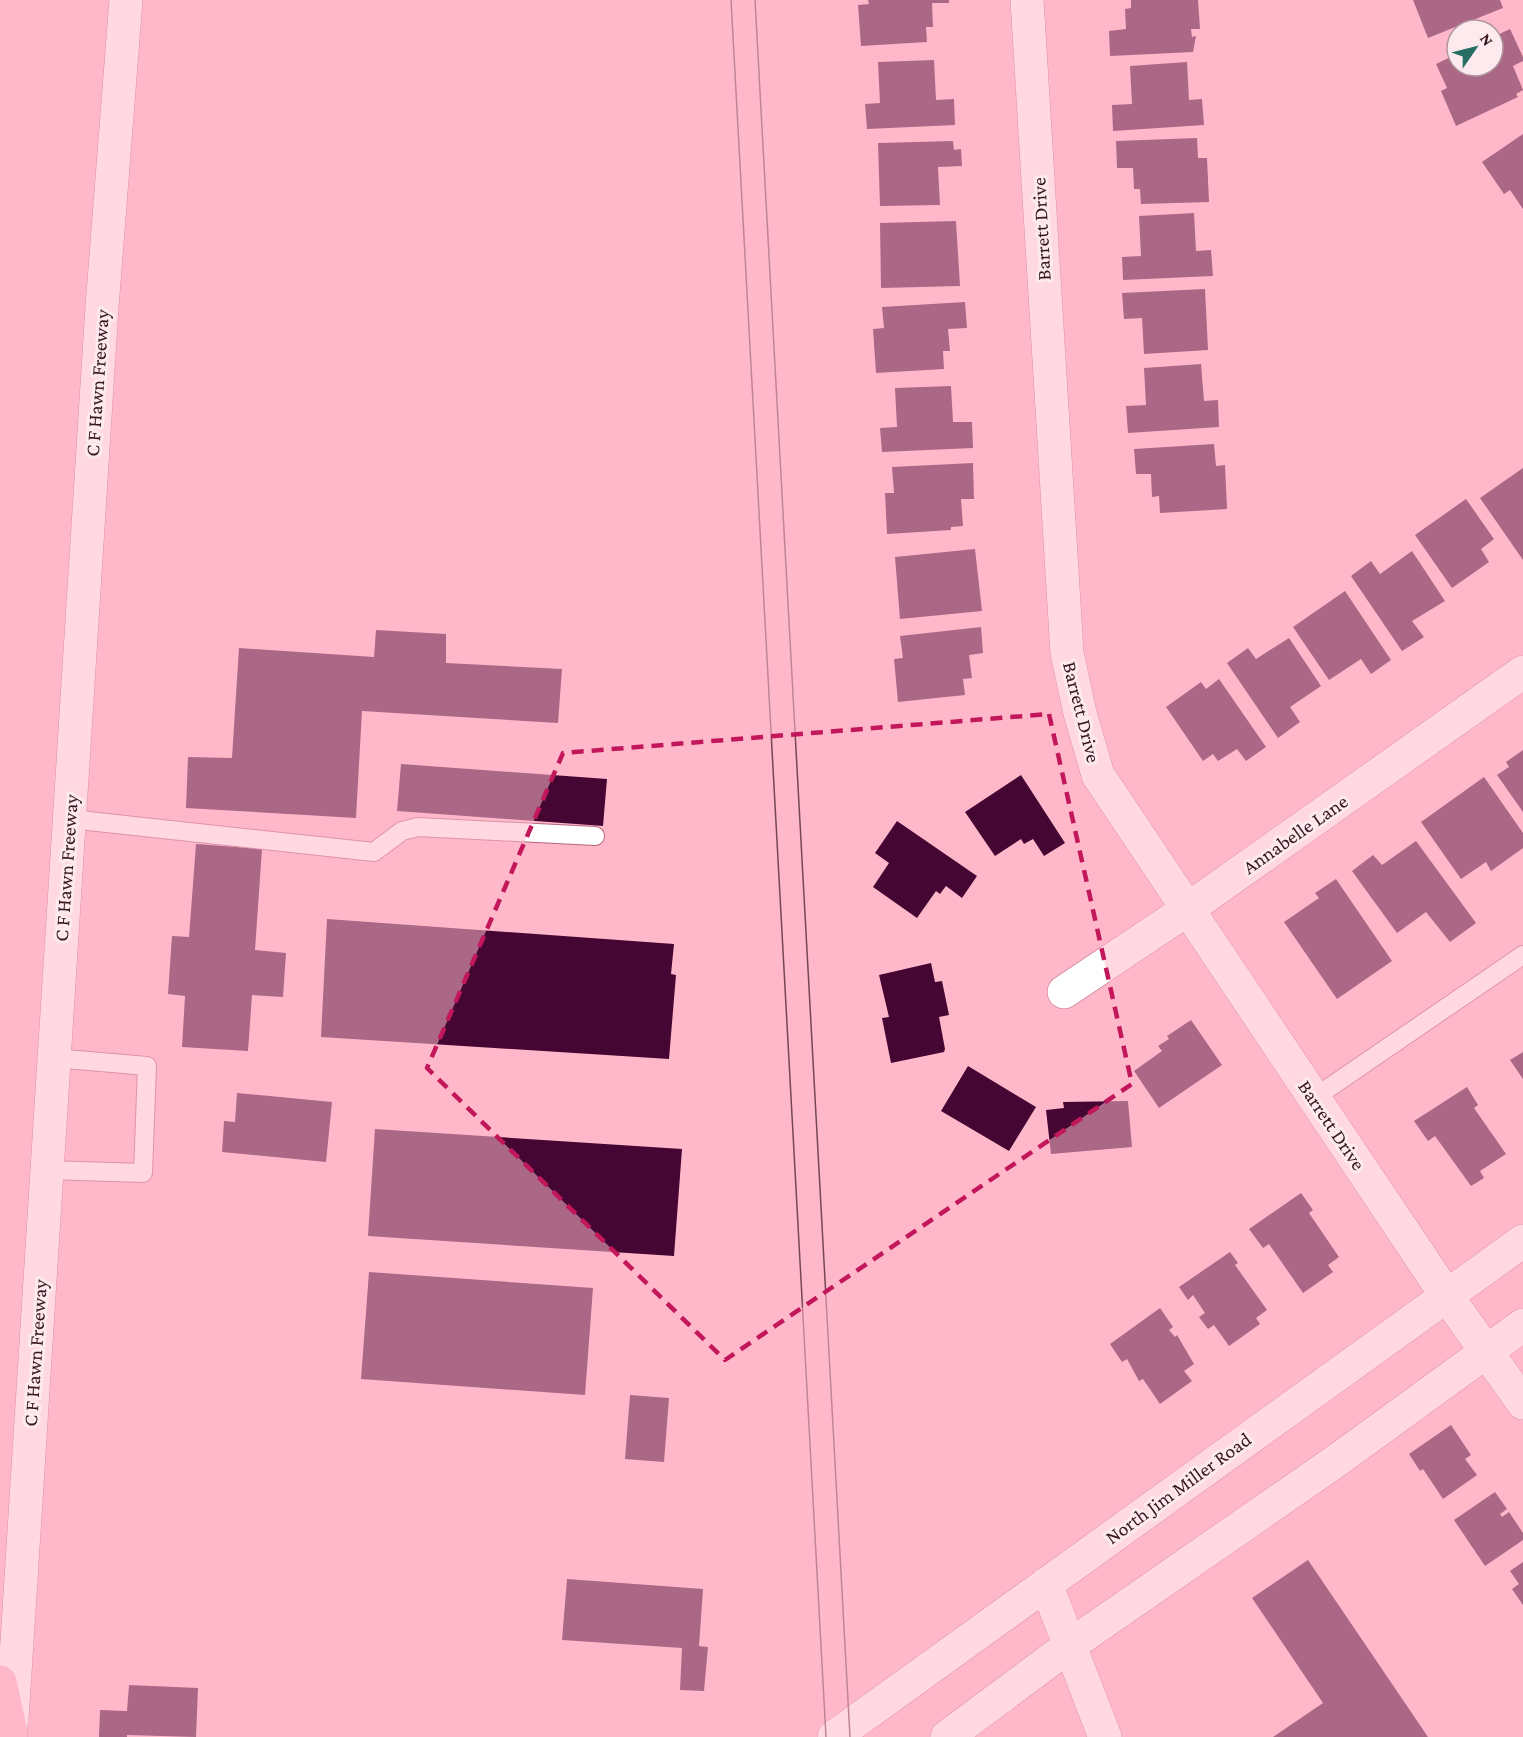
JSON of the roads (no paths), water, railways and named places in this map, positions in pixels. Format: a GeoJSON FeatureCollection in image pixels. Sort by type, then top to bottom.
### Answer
{"type":"FeatureCollection","features":[{"type":"Feature","properties":{"kind":"highway"},"geometry":{"type":"LineString","coordinates":[[0,1682],[11,1735]]}},
{"type":"Feature","properties":{"kind":"main road","name":"C F Hawn Freeway"},"geometry":{"type":"LineString","coordinates":[[11,1735],[102,307],[126,0]]}},
{"type":"Feature","properties":{"kind":"main road","name":"Barrett Drive"},"geometry":{"type":"LineString","coordinates":[[1027,0],[1067,652],[1080,713],[1098,775],[1446,1295],[1523,1403]]}},
{"type":"Feature","properties":{"kind":"main road","name":"Annabelle Lane"},"geometry":{"type":"LineString","coordinates":[[1064,992],[1188,909],[1523,672]]}},
{"type":"Feature","properties":{"kind":"main road","name":"North Jim Miller Road"},"geometry":{"type":"LineString","coordinates":[[834,1737],[1523,1241]]}},
{"type":"Feature","properties":{"kind":"main road"},"geometry":{"type":"LineString","coordinates":[[947,1737],[1069,1646],[1336,1461],[1523,1325]]}},
{"type":"Feature","properties":{"kind":"main road"},"geometry":{"type":"LineString","coordinates":[[1046,1584],[1105,1737]]}},
{"type":"Feature","properties":{"kind":"lane"},"geometry":{"type":"LineString","coordinates":[[70,819],[374,852],[402,831],[418,827],[595,836]]}},
{"type":"Feature","properties":{"kind":"lane"},"geometry":{"type":"LineString","coordinates":[[1314,1098],[1523,955]]}},
{"type":"Feature","properties":{"kind":"lane"},"geometry":{"type":"LineString","coordinates":[[47,1170],[143,1173],[147,1066],[54,1058]]}},
{"type":"Feature","properties":{"kind":"tram line"},"geometry":{"type":"LineString","coordinates":[[731,0],[826,1737]]}},
{"type":"Feature","properties":{"kind":"tram line"},"geometry":{"type":"LineString","coordinates":[[755,0],[850,1737]]}}]}
